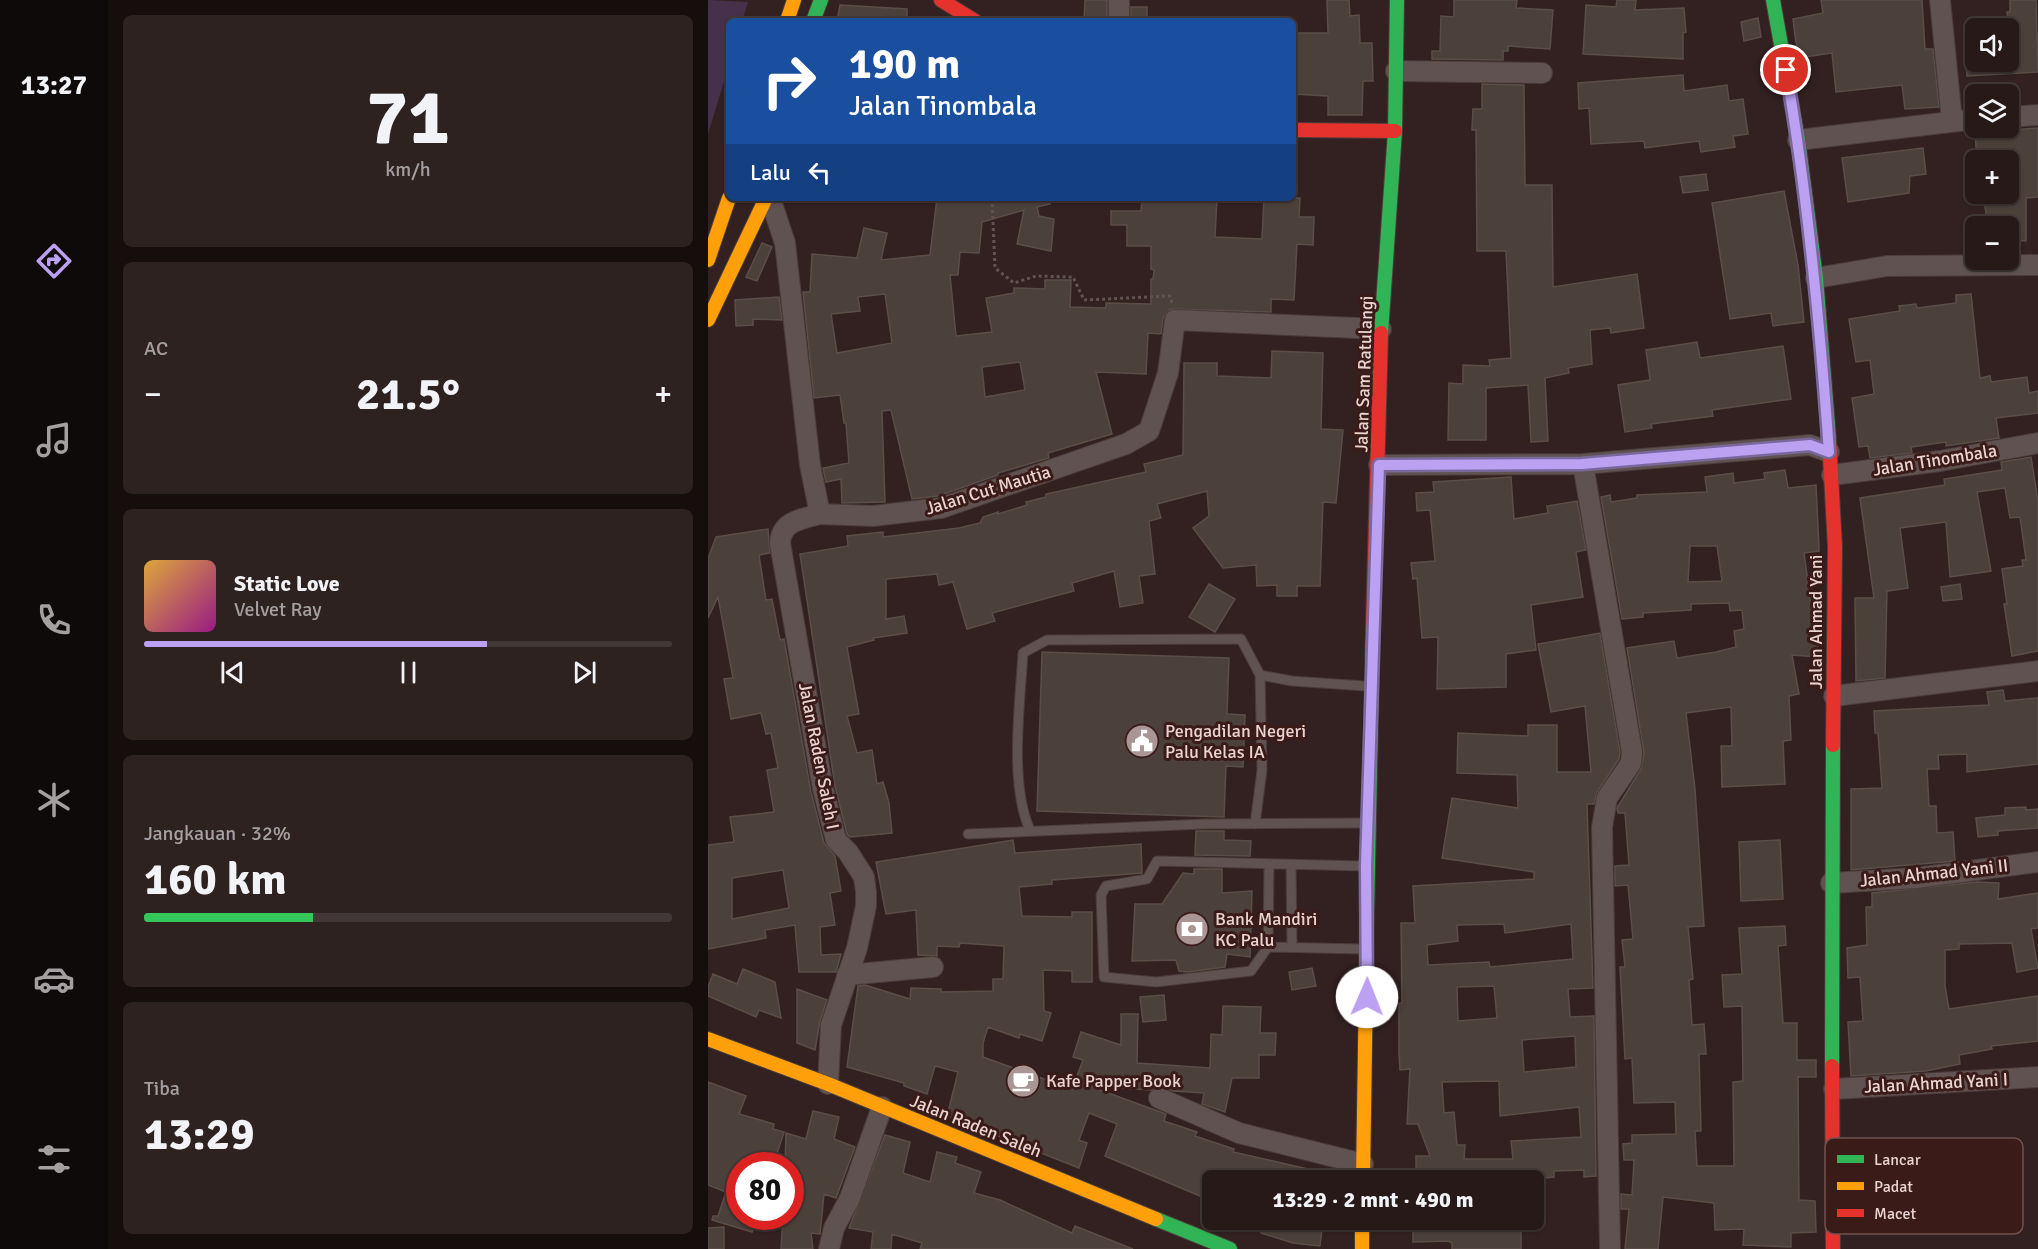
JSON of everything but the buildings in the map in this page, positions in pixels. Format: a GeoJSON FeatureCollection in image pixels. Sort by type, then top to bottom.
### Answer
{"type":"FeatureCollection","features":[{"type":"Feature","properties":{"kind":"main road"},"geometry":{"type":"LineString","coordinates":[[788,18],[794,0]]}},
{"type":"Feature","properties":{"kind":"main road"},"geometry":{"type":"LineString","coordinates":[[814,18],[821,0]]}},
{"type":"Feature","properties":{"kind":"main road"},"geometry":{"type":"LineString","coordinates":[[941,0],[970,18]]}},
{"type":"Feature","properties":{"kind":"main road","name":"Jalan Sam Ratulangi"},"geometry":{"type":"LineString","coordinates":[[1363,1170],[1368,949],[1366,866],[1381,329],[1395,131],[1397,0]]}},
{"type":"Feature","properties":{"kind":"main road","name":"Jalan Ahmad Yani"},"geometry":{"type":"LineString","coordinates":[[1773,0],[1798,140],[1816,278],[1832,475],[1835,547],[1831,883],[1834,1138]]}},
{"type":"Feature","properties":{"kind":"main road"},"geometry":{"type":"LineString","coordinates":[[1296,130],[1395,131]]}},
{"type":"Feature","properties":{"kind":"main road"},"geometry":{"type":"LineString","coordinates":[[708,260],[728,201]]}},
{"type":"Feature","properties":{"kind":"main road"},"geometry":{"type":"LineString","coordinates":[[708,320],[767,201]]}},
{"type":"Feature","properties":{"kind":"main road","name":"Jalan Raden Saleh"},"geometry":{"type":"LineString","coordinates":[[708,1039],[828,1084],[1230,1249]]}},
{"type":"Feature","properties":{"kind":"main road"},"geometry":{"type":"LineString","coordinates":[[1362,1230],[1362,1249]]}},
{"type":"Feature","properties":{"kind":"main road","name":"Jalan Ahmad Yani"},"geometry":{"type":"LineString","coordinates":[[1833,1234],[1833,1249]]}},
{"type":"Feature","properties":{"kind":"street"},"geometry":{"type":"LineString","coordinates":[[1119,0],[1119,18]]}},
{"type":"Feature","properties":{"kind":"street"},"geometry":{"type":"LineString","coordinates":[[1940,0],[1952,121]]}},
{"type":"Feature","properties":{"kind":"street"},"geometry":{"type":"LineString","coordinates":[[1396,72],[1542,73]]}},
{"type":"Feature","properties":{"kind":"street"},"geometry":{"type":"LineString","coordinates":[[2019,116],[2038,114]]}},
{"type":"Feature","properties":{"kind":"street"},"geometry":{"type":"LineString","coordinates":[[1798,140],[1965,120]]}},
{"type":"Feature","properties":{"kind":"street"},"geometry":{"type":"LineString","coordinates":[[769,201],[785,243],[810,465],[820,514]]}},
{"type":"Feature","properties":{"kind":"street"},"geometry":{"type":"LineString","coordinates":[[1816,278],[1887,266],[1950,264],[2038,266]]}},
{"type":"Feature","properties":{"kind":"street"},"geometry":{"type":"LineString","coordinates":[[1174,320],[1381,329]]}},
{"type":"Feature","properties":{"kind":"street","name":"Jalan Cut Mautia"},"geometry":{"type":"LineString","coordinates":[[820,514],[873,516],[941,508],[1126,444],[1149,431],[1167,373],[1174,320]]}},
{"type":"Feature","properties":{"kind":"street","name":"Jalan Tinombala"},"geometry":{"type":"LineString","coordinates":[[1832,475],[1940,461],[2038,443]]}},
{"type":"Feature","properties":{"kind":"street"},"geometry":{"type":"LineString","coordinates":[[1379,465],[1582,464],[1810,445],[1829,452]]}},
{"type":"Feature","properties":{"kind":"street"},"geometry":{"type":"LineString","coordinates":[[1582,464],[1632,752],[1631,762],[1607,798],[1602,827],[1610,1249]]}},
{"type":"Feature","properties":{"kind":"street","name":"Jalan Raden Saleh I"},"geometry":{"type":"LineString","coordinates":[[820,514],[790,522],[784,528],[780,543],[823,789],[836,840],[848,852],[864,878],[864,916],[857,948],[831,1025],[828,1084]]}},
{"type":"Feature","properties":{"kind":"street"},"geometry":{"type":"LineString","coordinates":[[1834,696],[2038,671]]}},
{"type":"Feature","properties":{"kind":"street","name":"Jalan Ahmad Yani II"},"geometry":{"type":"LineString","coordinates":[[1831,883],[1916,878],[2038,862]]}},
{"type":"Feature","properties":{"kind":"street"},"geometry":{"type":"LineString","coordinates":[[847,975],[933,967]]}},
{"type":"Feature","properties":{"kind":"street","name":"Jalan Ahmad Yani I"},"geometry":{"type":"LineString","coordinates":[[1834,1089],[2038,1077]]}},
{"type":"Feature","properties":{"kind":"street"},"geometry":{"type":"LineString","coordinates":[[1159,1098],[1239,1133],[1357,1170]]}},
{"type":"Feature","properties":{"kind":"street"},"geometry":{"type":"LineString","coordinates":[[829,1249],[834,1228],[850,1198],[882,1107]]}},
{"type":"Feature","properties":{"kind":"lane"},"geometry":{"type":"LineString","coordinates":[[1030,830],[1022,813],[1017,735],[1023,653],[1047,640],[1241,639],[1260,675],[1262,770],[1255,824]]}},
{"type":"Feature","properties":{"kind":"lane"},"geometry":{"type":"LineString","coordinates":[[1260,675],[1292,681],[1371,686]]}},
{"type":"Feature","properties":{"kind":"lane"},"geometry":{"type":"LineString","coordinates":[[968,834],[1030,830],[1367,823]]}},
{"type":"Feature","properties":{"kind":"lane"},"geometry":{"type":"LineString","coordinates":[[1269,866],[1268,947],[1251,971],[1156,982],[1104,977],[1101,895],[1106,886],[1147,879],[1157,861],[1269,866],[1366,866]]}},
{"type":"Feature","properties":{"kind":"lane"},"geometry":{"type":"LineString","coordinates":[[1291,865],[1292,947]]}},
{"type":"Feature","properties":{"kind":"lane"},"geometry":{"type":"LineString","coordinates":[[1268,947],[1368,949]]}},
{"type":"Feature","properties":{"kind":"path"},"geometry":{"type":"LineString","coordinates":[[992,201],[995,268],[1014,284],[1036,276],[1073,277],[1084,300],[1170,296],[1174,320]]}},
{"type":"Feature","properties":{"kind":"shaded area"},"geometry":{"type":"Polygon","coordinates":[[[708,0],[748,2],[743,18],[726,18],[726,75],[708,134],[708,0]]]}},
{"type":"Feature","properties":{"kind":"traffic: fast"},"geometry":{"type":"LineString","coordinates":[[814,18],[821,0]]}},
{"type":"Feature","properties":{"kind":"traffic: fast"},"geometry":{"type":"LineString","coordinates":[[1381,333],[1395,131],[1397,0]]}},
{"type":"Feature","properties":{"kind":"traffic: fast"},"geometry":{"type":"LineString","coordinates":[[1773,0],[1798,140],[1816,278],[1829,439]]}},
{"type":"Feature","properties":{"kind":"traffic: fast"},"geometry":{"type":"LineString","coordinates":[[1367,914],[1373,625]]}},
{"type":"Feature","properties":{"kind":"traffic: fast"},"geometry":{"type":"LineString","coordinates":[[1832,1066],[1833,745]]}},
{"type":"Feature","properties":{"kind":"traffic: fast"},"geometry":{"type":"LineString","coordinates":[[1156,1219],[1230,1249]]}},
{"type":"Feature","properties":{"kind":"traffic: slow"},"geometry":{"type":"LineString","coordinates":[[788,18],[794,0]]}},
{"type":"Feature","properties":{"kind":"traffic: slow"},"geometry":{"type":"LineString","coordinates":[[708,260],[728,201]]}},
{"type":"Feature","properties":{"kind":"traffic: slow"},"geometry":{"type":"LineString","coordinates":[[708,320],[765,201]]}},
{"type":"Feature","properties":{"kind":"traffic: slow"},"geometry":{"type":"LineString","coordinates":[[1363,1170],[1367,914]]}},
{"type":"Feature","properties":{"kind":"traffic: slow"},"geometry":{"type":"LineString","coordinates":[[708,1039],[828,1084],[1156,1219]]}},
{"type":"Feature","properties":{"kind":"traffic: slow"},"geometry":{"type":"LineString","coordinates":[[1362,1230],[1362,1249]]}},
{"type":"Feature","properties":{"kind":"traffic: jam"},"geometry":{"type":"LineString","coordinates":[[941,0],[970,18]]}},
{"type":"Feature","properties":{"kind":"traffic: jam"},"geometry":{"type":"LineString","coordinates":[[1296,130],[1395,131]]}},
{"type":"Feature","properties":{"kind":"traffic: jam"},"geometry":{"type":"LineString","coordinates":[[1373,625],[1381,333]]}},
{"type":"Feature","properties":{"kind":"traffic: jam"},"geometry":{"type":"LineString","coordinates":[[1829,439],[1835,547],[1833,745]]}},
{"type":"Feature","properties":{"kind":"traffic: jam"},"geometry":{"type":"LineString","coordinates":[[1832,1066],[1832,1138]]}},
{"type":"Feature","properties":{"kind":"traffic: jam"},"geometry":{"type":"LineString","coordinates":[[1833,1234],[1833,1249]]}},
{"type":"Feature","properties":{"kind":"place","name":"Pengadilan Negeri Palu Kelas IA"},"geometry":{"type":"Point","coordinates":[1142,741]}},
{"type":"Feature","properties":{"kind":"place","name":"Bank Mandiri KC Palu"},"geometry":{"type":"Point","coordinates":[1192,929]}},
{"type":"Feature","properties":{"kind":"place","name":"Kafe Papper Book"},"geometry":{"type":"Point","coordinates":[1023,1081]}},
{"type":"Feature","properties":{"kind":"route"},"geometry":{"type":"LineString","coordinates":[[1367,997],[1366,866],[1379,465],[1582,464],[1810,445],[1829,452],[1816,278],[1798,140],[1786,70]]}}]}
